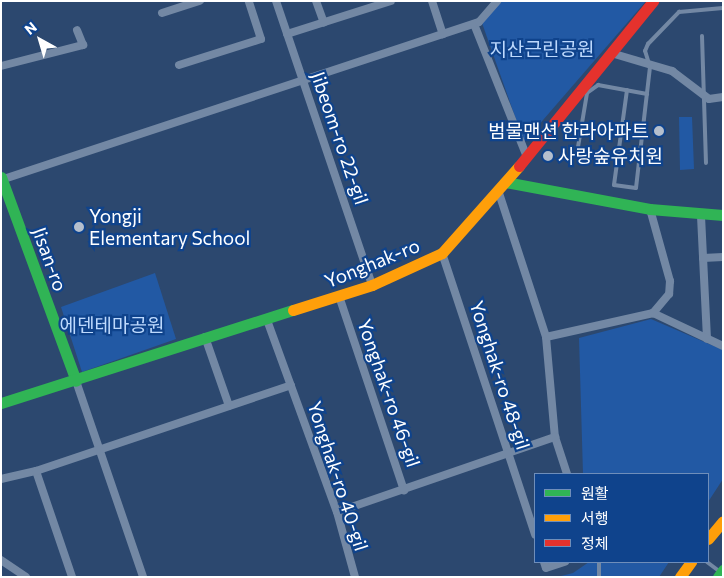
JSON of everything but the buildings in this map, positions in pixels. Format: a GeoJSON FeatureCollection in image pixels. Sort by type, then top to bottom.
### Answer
{"type":"FeatureCollection","features":[{"type":"Feature","properties":{"kind":"main road","name":"Yonghak-ro"},"geometry":{"type":"LineString","coordinates":[[1,403],[76,381],[205,337],[267,320],[372,286],[442,253],[527,157],[653,1]]}},
{"type":"Feature","properties":{"kind":"main road","name":"Jisan-ro"},"geometry":{"type":"LineString","coordinates":[[2,179],[76,381]]}},
{"type":"Feature","properties":{"kind":"main road"},"geometry":{"type":"LineString","coordinates":[[502,186],[701,216],[723,215]]}},
{"type":"Feature","properties":{"kind":"main road"},"geometry":{"type":"LineString","coordinates":[[709,538],[723,521]]}},
{"type":"Feature","properties":{"kind":"main road"},"geometry":{"type":"LineString","coordinates":[[680,577],[690,563]]}},
{"type":"Feature","properties":{"kind":"street"},"geometry":{"type":"LineString","coordinates":[[162,13],[200,1]]}},
{"type":"Feature","properties":{"kind":"street"},"geometry":{"type":"LineString","coordinates":[[179,65],[261,39],[249,1]]}},
{"type":"Feature","properties":{"kind":"street","name":"Jibeom-ro 22-gil"},"geometry":{"type":"LineString","coordinates":[[276,1],[372,286]]}},
{"type":"Feature","properties":{"kind":"street"},"geometry":{"type":"LineString","coordinates":[[316,1],[324,23]]}},
{"type":"Feature","properties":{"kind":"street"},"geometry":{"type":"LineString","coordinates":[[287,34],[392,1]]}},
{"type":"Feature","properties":{"kind":"street"},"geometry":{"type":"LineString","coordinates":[[432,1],[443,34]]}},
{"type":"Feature","properties":{"kind":"street"},"geometry":{"type":"LineString","coordinates":[[2,179],[480,22],[497,1]]}},
{"type":"Feature","properties":{"kind":"street"},"geometry":{"type":"LineString","coordinates":[[474,24],[527,157]]}},
{"type":"Feature","properties":{"kind":"street"},"geometry":{"type":"LineString","coordinates":[[1,66],[83,45],[77,30]]}},
{"type":"Feature","properties":{"kind":"street"},"geometry":{"type":"LineString","coordinates":[[611,53],[650,67],[672,71],[706,97],[723,98]]}},
{"type":"Feature","properties":{"kind":"street"},"geometry":{"type":"LineString","coordinates":[[502,186],[546,337],[555,437],[567,473]]}},
{"type":"Feature","properties":{"kind":"street"},"geometry":{"type":"LineString","coordinates":[[546,337],[653,312],[669,294],[670,281],[650,209]]}},
{"type":"Feature","properties":{"kind":"street"},"geometry":{"type":"LineString","coordinates":[[701,216],[707,339]]}},
{"type":"Feature","properties":{"kind":"street","name":"Yonghak-ro 48-gil"},"geometry":{"type":"LineString","coordinates":[[442,253],[534,532]]}},
{"type":"Feature","properties":{"kind":"street"},"geometry":{"type":"LineString","coordinates":[[703,258],[723,257]]}},
{"type":"Feature","properties":{"kind":"street","name":"Yonghak-ro 46-gil"},"geometry":{"type":"LineString","coordinates":[[339,296],[404,490],[555,437]]}},
{"type":"Feature","properties":{"kind":"street"},"geometry":{"type":"LineString","coordinates":[[653,312],[723,346]]}},
{"type":"Feature","properties":{"kind":"street","name":"Yonghak-ro 40-gil"},"geometry":{"type":"LineString","coordinates":[[267,320],[337,512],[355,577]]}},
{"type":"Feature","properties":{"kind":"street"},"geometry":{"type":"LineString","coordinates":[[205,337],[229,406]]}},
{"type":"Feature","properties":{"kind":"street"},"geometry":{"type":"LineString","coordinates":[[76,381],[142,577]]}},
{"type":"Feature","properties":{"kind":"street"},"geometry":{"type":"LineString","coordinates":[[1,480],[36,471],[291,385]]}},
{"type":"Feature","properties":{"kind":"street"},"geometry":{"type":"LineString","coordinates":[[36,471],[72,577]]}},
{"type":"Feature","properties":{"kind":"street"},"geometry":{"type":"LineString","coordinates":[[337,512],[404,490]]}},
{"type":"Feature","properties":{"kind":"street"},"geometry":{"type":"LineString","coordinates":[[1,560],[26,577]]}},
{"type":"Feature","properties":{"kind":"street"},"geometry":{"type":"LineString","coordinates":[[544,563],[546,568],[562,563]]}},
{"type":"Feature","properties":{"kind":"lane"},"geometry":{"type":"LineString","coordinates":[[627,90],[614,185],[636,188],[650,67],[645,52],[648,44],[679,12],[723,8]]}},
{"type":"Feature","properties":{"kind":"lane"},"geometry":{"type":"LineString","coordinates":[[702,36],[706,97],[706,163]]}},
{"type":"Feature","properties":{"kind":"lane"},"geometry":{"type":"LineString","coordinates":[[578,147],[587,93],[598,85],[647,94]]}},
{"type":"Feature","properties":{"kind":"lane"},"geometry":{"type":"LineString","coordinates":[[599,563],[599,577]]}},
{"type":"Feature","properties":{"kind":"lane"},"geometry":{"type":"LineString","coordinates":[[708,563],[721,573]]}},
{"type":"Feature","properties":{"kind":"green space","name":"지산근린공원"},"geometry":{"type":"Polygon","coordinates":[[[501,1],[646,1],[524,142],[482,23],[501,1]]]}},
{"type":"Feature","properties":{"kind":"green space"},"geometry":{"type":"Polygon","coordinates":[[[679,117],[692,117],[694,169],[680,170],[679,117]]]}},
{"type":"Feature","properties":{"kind":"green space","name":"에덴테마공원"},"geometry":{"type":"Polygon","coordinates":[[[155,273],[176,339],[82,372],[61,307],[155,273]]]}},
{"type":"Feature","properties":{"kind":"green space"},"geometry":{"type":"Polygon","coordinates":[[[651,319],[723,350],[723,479],[709,500],[709,473],[583,473],[579,338],[651,319]]]}},
{"type":"Feature","properties":{"kind":"green space"},"geometry":{"type":"Polygon","coordinates":[[[588,563],[668,563],[659,577],[557,577],[573,573],[588,563]]]}},
{"type":"Feature","properties":{"kind":"traffic: fast"},"geometry":{"type":"LineString","coordinates":[[1,177],[76,381]]}},
{"type":"Feature","properties":{"kind":"traffic: fast"},"geometry":{"type":"LineString","coordinates":[[505,182],[650,209],[723,215]]}},
{"type":"Feature","properties":{"kind":"traffic: fast"},"geometry":{"type":"LineString","coordinates":[[1,403],[293,310]]}},
{"type":"Feature","properties":{"kind":"traffic: fast"},"geometry":{"type":"LineString","coordinates":[[718,577],[723,570]]}},
{"type":"Feature","properties":{"kind":"traffic: slow"},"geometry":{"type":"LineString","coordinates":[[293,310],[372,285],[442,253],[519,166]]}},
{"type":"Feature","properties":{"kind":"traffic: slow"},"geometry":{"type":"LineString","coordinates":[[709,538],[723,521]]}},
{"type":"Feature","properties":{"kind":"traffic: slow"},"geometry":{"type":"LineString","coordinates":[[680,577],[690,563]]}},
{"type":"Feature","properties":{"kind":"traffic: jam"},"geometry":{"type":"LineString","coordinates":[[519,166],[653,1]]}},
{"type":"Feature","properties":{"kind":"place","name":"범물맨션 한라아파트"},"geometry":{"type":"Point","coordinates":[659,131]}},
{"type":"Feature","properties":{"kind":"place","name":"사랑숲유치원"},"geometry":{"type":"Point","coordinates":[548,156]}},
{"type":"Feature","properties":{"kind":"place","name":"Yongji Elementary School"},"geometry":{"type":"Point","coordinates":[79,227]}}]}
